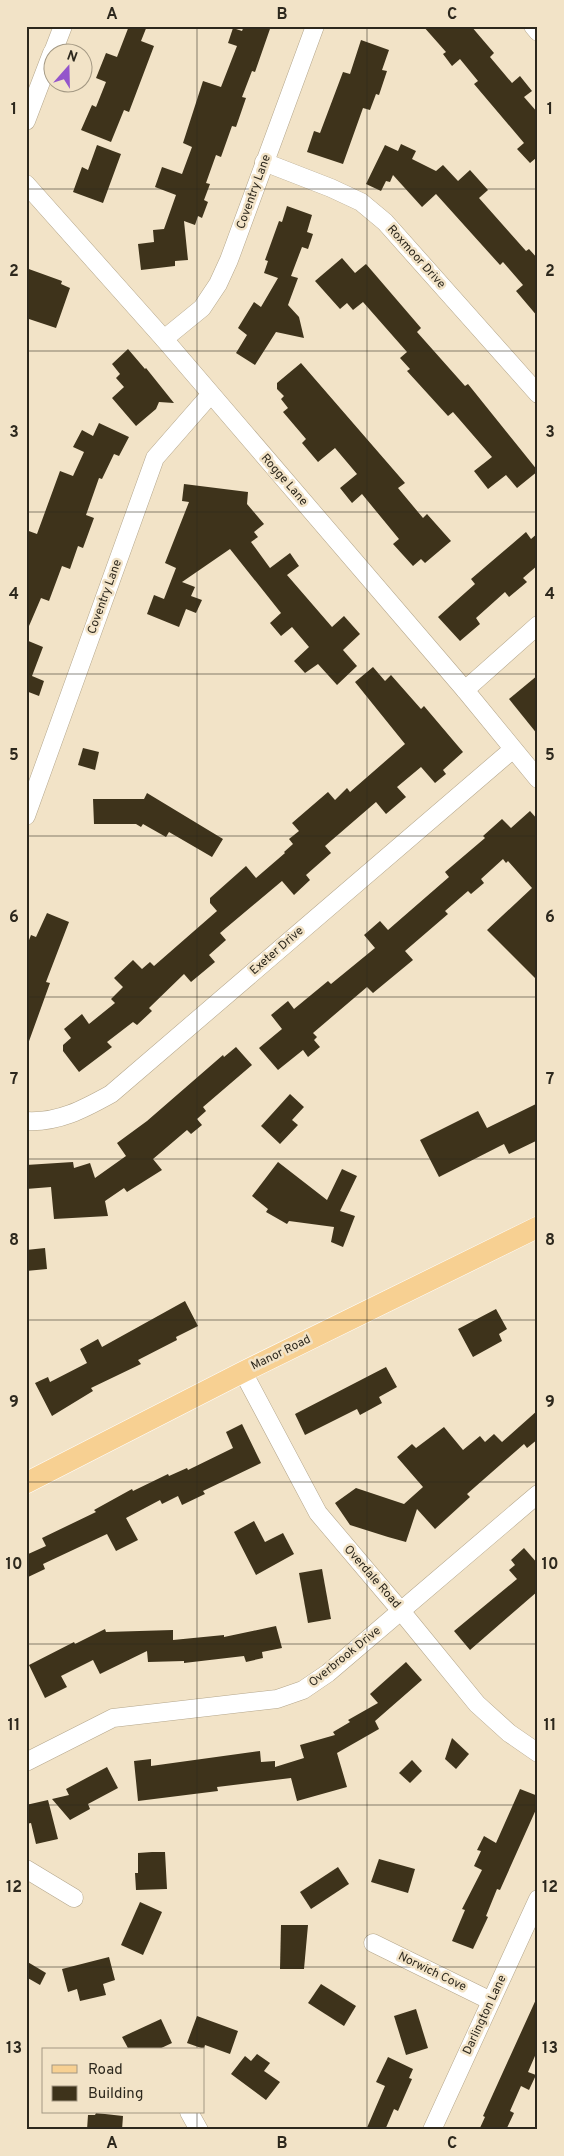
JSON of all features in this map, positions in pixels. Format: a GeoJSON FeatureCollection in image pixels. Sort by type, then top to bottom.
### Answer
{"type":"FeatureCollection","features":[{"type":"Feature","properties":{"kind":"main road","name":"Manor Road"},"geometry":{"type":"LineString","coordinates":[[26,1483],[243,1372],[538,1227]]}},
{"type":"Feature","properties":{"kind":"street"},"geometry":{"type":"LineString","coordinates":[[57,42],[63,26]]}},
{"type":"Feature","properties":{"kind":"street","name":"Coventry Lane"},"geometry":{"type":"LineString","coordinates":[[164,339],[202,308],[218,284],[229,260],[315,26]]}},
{"type":"Feature","properties":{"kind":"street"},"geometry":{"type":"LineString","coordinates":[[533,26],[538,32]]}},
{"type":"Feature","properties":{"kind":"street"},"geometry":{"type":"LineString","coordinates":[[26,121],[42,81]]}},
{"type":"Feature","properties":{"kind":"street","name":"Roxmoor Drive"},"geometry":{"type":"LineString","coordinates":[[264,162],[361,202],[385,222],[538,394]]}},
{"type":"Feature","properties":{"kind":"street","name":"Rogge Lane"},"geometry":{"type":"LineString","coordinates":[[26,184],[164,339],[210,395],[465,690],[512,750],[538,779]]}},
{"type":"Feature","properties":{"kind":"street","name":"Coventry Lane"},"geometry":{"type":"LineString","coordinates":[[26,816],[155,458],[210,395]]}},
{"type":"Feature","properties":{"kind":"street"},"geometry":{"type":"LineString","coordinates":[[465,690],[538,625]]}},
{"type":"Feature","properties":{"kind":"street","name":"Exeter Drive"},"geometry":{"type":"LineString","coordinates":[[26,1121],[38,1122],[76,1114],[111,1094],[512,750]]}},
{"type":"Feature","properties":{"kind":"street","name":"Overdale Road"},"geometry":{"type":"LineString","coordinates":[[243,1372],[318,1513],[476,1704],[509,1733],[538,1753]]}},
{"type":"Feature","properties":{"kind":"street","name":"Overbrook Drive"},"geometry":{"type":"LineString","coordinates":[[26,1762],[113,1718],[277,1699],[303,1690],[328,1673],[538,1494]]}},
{"type":"Feature","properties":{"kind":"street"},"geometry":{"type":"LineString","coordinates":[[26,1869],[74,1898]]}},
{"type":"Feature","properties":{"kind":"street","name":"Darlington Lane"},"geometry":{"type":"LineString","coordinates":[[432,2130],[538,1899]]}},
{"type":"Feature","properties":{"kind":"street","name":"Norwich Cove"},"geometry":{"type":"LineString","coordinates":[[373,1943],[491,2001]]}},
{"type":"Feature","properties":{"kind":"street"},"geometry":{"type":"LineString","coordinates":[[190,2114],[199,2130]]}},
{"type":"Feature","properties":{"kind":"building"},"geometry":{"type":"Polygon","coordinates":[[[129,26],[147,26],[141,41],[154,46],[129,112],[124,110],[111,142],[81,130],[92,105],[96,107],[106,82],[96,78],[106,53],[117,57],[129,26]]]}},
{"type":"Feature","properties":{"kind":"building"},"geometry":{"type":"Polygon","coordinates":[[[244,26],[271,26],[255,72],[252,71],[242,97],[246,98],[236,127],[232,126],[221,157],[216,155],[206,183],[210,184],[204,200],[208,202],[202,218],[198,216],[195,225],[184,221],[188,260],[175,261],[175,266],[141,270],[138,244],[154,242],[153,230],[164,229],[176,195],[155,187],[162,167],[182,174],[192,147],[183,143],[203,81],[221,87],[237,46],[228,43],[233,28],[242,31],[244,26]]]}},
{"type":"Feature","properties":{"kind":"building"},"geometry":{"type":"Polygon","coordinates":[[[423,26],[471,26],[494,53],[490,57],[512,83],[520,76],[532,91],[524,97],[538,113],[538,159],[536,158],[530,163],[517,149],[524,143],[474,84],[478,81],[460,59],[452,66],[443,54],[446,52],[423,26]]]}},
{"type":"Feature","properties":{"kind":"building"},"geometry":{"type":"Polygon","coordinates":[[[361,40],[389,50],[382,70],[387,71],[379,95],[376,94],[370,110],[363,108],[343,164],[307,152],[314,131],[320,133],[343,72],[350,74],[361,40]]]}},
{"type":"Feature","properties":{"kind":"building"},"geometry":{"type":"Polygon","coordinates":[[[401,144],[416,151],[412,159],[436,171],[443,165],[458,181],[470,170],[488,190],[479,198],[526,251],[529,249],[538,259],[538,317],[516,291],[523,285],[503,262],[500,265],[436,194],[422,207],[393,175],[390,182],[386,181],[381,191],[366,184],[385,145],[398,151],[401,144]]]}},
{"type":"Feature","properties":{"kind":"building"},"geometry":{"type":"Polygon","coordinates":[[[97,145],[121,154],[103,203],[73,192],[82,167],[88,170],[97,145]]]}},
{"type":"Feature","properties":{"kind":"building"},"geometry":{"type":"Polygon","coordinates":[[[287,206],[312,215],[307,232],[313,234],[308,249],[302,247],[291,276],[298,278],[288,305],[299,317],[304,338],[276,332],[255,365],[236,353],[247,335],[238,328],[254,302],[261,307],[278,278],[264,273],[268,261],[265,260],[279,221],[282,222],[287,206]]]}},
{"type":"Feature","properties":{"kind":"building"},"geometry":{"type":"Polygon","coordinates":[[[342,258],[355,273],[366,264],[421,328],[417,332],[465,386],[468,384],[538,471],[517,488],[506,475],[488,489],[474,471],[492,457],[453,412],[448,416],[407,371],[410,369],[400,358],[407,352],[363,302],[353,310],[347,303],[340,309],[315,281],[342,258]]]}},
{"type":"Feature","properties":{"kind":"building"},"geometry":{"type":"Polygon","coordinates":[[[26,268],[62,281],[61,284],[70,288],[56,328],[26,318],[26,268]]]}},
{"type":"Feature","properties":{"kind":"building"},"geometry":{"type":"Polygon","coordinates":[[[128,349],[174,403],[159,402],[156,409],[136,426],[112,398],[124,387],[116,378],[120,374],[112,364],[128,349]]]}},
{"type":"Feature","properties":{"kind":"building"},"geometry":{"type":"Polygon","coordinates":[[[301,363],[405,483],[398,488],[423,518],[427,514],[451,541],[425,563],[421,559],[413,566],[393,544],[399,539],[362,494],[352,503],[340,488],[357,474],[335,448],[318,462],[302,443],[306,439],[283,412],[288,408],[281,399],[284,396],[277,389],[277,383],[301,363]]]}},
{"type":"Feature","properties":{"kind":"building"},"geometry":{"type":"Polygon","coordinates":[[[99,423],[129,437],[119,456],[114,454],[102,479],[99,478],[86,515],[94,518],[83,548],[78,546],[70,569],[62,566],[49,601],[41,598],[26,633],[26,530],[37,534],[60,471],[73,476],[84,452],[73,447],[82,430],[93,436],[99,423]]]}},
{"type":"Feature","properties":{"kind":"building"},"geometry":{"type":"Polygon","coordinates":[[[184,484],[248,492],[247,504],[264,524],[254,532],[258,537],[251,542],[270,568],[290,553],[299,566],[287,575],[332,627],[344,616],[360,634],[343,650],[357,666],[337,685],[318,664],[305,673],[294,661],[309,647],[292,627],[281,636],[270,623],[281,613],[230,549],[182,582],[195,587],[191,596],[202,600],[196,613],[186,609],[179,627],[147,614],[154,595],[164,599],[176,568],[165,563],[189,502],[182,501],[184,484]]]}},
{"type":"Feature","properties":{"kind":"building"},"geometry":{"type":"Polygon","coordinates":[[[526,532],[531,539],[538,533],[538,565],[523,578],[527,582],[509,597],[505,592],[476,618],[480,624],[460,641],[438,617],[475,584],[471,579],[526,532]]]}},
{"type":"Feature","properties":{"kind":"building"},"geometry":{"type":"Polygon","coordinates":[[[26,640],[43,647],[32,676],[44,681],[39,696],[26,691],[26,640]]]}},
{"type":"Feature","properties":{"kind":"building"},"geometry":{"type":"Polygon","coordinates":[[[373,667],[385,681],[391,675],[421,709],[424,706],[463,752],[443,770],[446,774],[435,783],[421,767],[397,787],[406,797],[386,814],[376,802],[325,846],[331,853],[306,875],[310,880],[294,895],[282,881],[220,933],[226,940],[209,955],[215,962],[191,982],[184,974],[149,1008],[152,1011],[137,1025],[133,1022],[107,1042],[112,1047],[79,1072],[63,1051],[63,1045],[71,1038],[64,1029],[82,1014],[89,1024],[115,1003],[111,999],[123,987],[114,978],[133,960],[142,969],[150,962],[154,966],[217,911],[210,903],[210,898],[246,866],[256,878],[285,853],[293,844],[289,839],[299,831],[292,823],[328,792],[335,800],[347,788],[350,792],[405,744],[355,682],[373,667]]]}},
{"type":"Feature","properties":{"kind":"building"},"geometry":{"type":"Polygon","coordinates":[[[538,675],[538,735],[509,699],[538,675]]]}},
{"type":"Feature","properties":{"kind":"building"},"geometry":{"type":"Polygon","coordinates":[[[83,748],[99,752],[95,770],[78,765],[83,748]]]}},
{"type":"Feature","properties":{"kind":"building"},"geometry":{"type":"Polygon","coordinates":[[[147,793],[223,839],[212,857],[169,832],[166,837],[143,824],[141,827],[136,824],[94,824],[93,799],[144,799],[147,793]]]}},
{"type":"Feature","properties":{"kind":"building"},"geometry":{"type":"Polygon","coordinates":[[[530,811],[538,820],[538,981],[487,930],[532,888],[508,861],[506,863],[503,859],[481,879],[484,883],[471,894],[468,891],[445,911],[448,914],[405,951],[413,960],[373,993],[367,987],[313,1033],[317,1037],[314,1040],[320,1047],[308,1057],[303,1050],[278,1070],[259,1048],[282,1029],[271,1015],[288,1001],[294,1009],[328,981],[331,984],[375,948],[364,935],[380,921],[388,930],[449,877],[445,872],[485,838],[483,836],[502,819],[511,828],[530,811]]]}},
{"type":"Feature","properties":{"kind":"building"},"geometry":{"type":"Polygon","coordinates":[[[47,913],[69,922],[46,982],[50,983],[28,1044],[26,948],[31,935],[36,937],[47,913]]]}},
{"type":"Feature","properties":{"kind":"building"},"geometry":{"type":"Polygon","coordinates":[[[236,1047],[252,1065],[203,1107],[206,1111],[197,1119],[202,1125],[191,1134],[187,1130],[153,1159],[162,1170],[127,1192],[124,1188],[105,1201],[108,1216],[54,1219],[51,1187],[26,1189],[26,1165],[73,1162],[74,1168],[90,1163],[95,1178],[126,1156],[117,1143],[147,1121],[223,1055],[224,1057],[236,1047]]]}},
{"type":"Feature","properties":{"kind":"building"},"geometry":{"type":"Polygon","coordinates":[[[290,1094],[304,1107],[292,1120],[298,1125],[280,1144],[261,1126],[290,1094]]]}},
{"type":"Feature","properties":{"kind":"building"},"geometry":{"type":"Polygon","coordinates":[[[538,1103],[538,1140],[509,1154],[504,1144],[439,1177],[420,1140],[478,1111],[487,1128],[538,1103]]]}},
{"type":"Feature","properties":{"kind":"building"},"geometry":{"type":"Polygon","coordinates":[[[278,1162],[327,1200],[342,1169],[357,1176],[340,1211],[355,1216],[343,1247],[331,1242],[334,1227],[289,1221],[287,1224],[266,1212],[268,1209],[252,1196],[278,1162]]]}},
{"type":"Feature","properties":{"kind":"building"},"geometry":{"type":"Polygon","coordinates":[[[45,1248],[47,1269],[26,1271],[26,1250],[45,1248]]]}},
{"type":"Feature","properties":{"kind":"building"},"geometry":{"type":"Polygon","coordinates":[[[185,1301],[198,1326],[176,1337],[177,1340],[138,1360],[141,1364],[91,1388],[93,1391],[52,1416],[35,1383],[48,1377],[50,1382],[87,1363],[80,1349],[98,1339],[102,1347],[185,1301]]]}},
{"type":"Feature","properties":{"kind":"building"},"geometry":{"type":"Polygon","coordinates":[[[496,1309],[507,1329],[499,1334],[502,1341],[473,1357],[458,1329],[496,1309]]]}},
{"type":"Feature","properties":{"kind":"building"},"geometry":{"type":"Polygon","coordinates":[[[386,1367],[397,1387],[379,1397],[382,1403],[360,1415],[357,1409],[305,1435],[295,1414],[386,1367]]]}},
{"type":"Feature","properties":{"kind":"building"},"geometry":{"type":"Polygon","coordinates":[[[538,1410],[538,1439],[527,1448],[524,1444],[467,1494],[470,1497],[435,1529],[417,1509],[406,1542],[350,1525],[335,1503],[356,1488],[404,1504],[423,1487],[397,1457],[412,1444],[416,1448],[444,1427],[463,1450],[480,1436],[485,1442],[494,1434],[502,1442],[538,1410]]]}},
{"type":"Feature","properties":{"kind":"building"},"geometry":{"type":"Polygon","coordinates":[[[242,1424],[261,1463],[203,1491],[205,1494],[182,1505],[178,1496],[162,1504],[160,1500],[126,1518],[138,1540],[116,1551],[107,1534],[43,1564],[45,1569],[26,1578],[26,1555],[46,1546],[42,1538],[96,1512],[94,1510],[132,1489],[133,1491],[168,1474],[169,1476],[187,1468],[188,1470],[233,1448],[226,1432],[242,1424]]]}},
{"type":"Feature","properties":{"kind":"building"},"geometry":{"type":"Polygon","coordinates":[[[254,1521],[265,1542],[283,1533],[294,1554],[256,1575],[234,1532],[254,1521]]]}},
{"type":"Feature","properties":{"kind":"building"},"geometry":{"type":"Polygon","coordinates":[[[524,1548],[538,1564],[538,1591],[470,1650],[454,1631],[517,1579],[509,1570],[515,1565],[511,1560],[524,1548]]]}},
{"type":"Feature","properties":{"kind":"building"},"geometry":{"type":"Polygon","coordinates":[[[322,1569],[331,1619],[308,1623],[299,1573],[322,1569]]]}},
{"type":"Feature","properties":{"kind":"building"},"geometry":{"type":"Polygon","coordinates":[[[276,1626],[282,1648],[262,1652],[263,1658],[246,1662],[244,1656],[184,1663],[184,1661],[148,1662],[147,1651],[100,1674],[93,1660],[61,1676],[67,1687],[45,1698],[29,1665],[74,1642],[75,1644],[105,1629],[106,1632],[173,1630],[173,1640],[224,1635],[224,1637],[276,1626]]]}},
{"type":"Feature","properties":{"kind":"building"},"geometry":{"type":"Polygon","coordinates":[[[406,1662],[422,1680],[375,1721],[379,1729],[337,1753],[347,1787],[297,1801],[291,1778],[217,1787],[218,1791],[138,1801],[134,1761],[151,1759],[151,1766],[260,1751],[261,1762],[275,1761],[275,1767],[304,1758],[300,1745],[335,1735],[333,1732],[350,1722],[348,1720],[378,1703],[370,1694],[406,1662]]]}},
{"type":"Feature","properties":{"kind":"building"},"geometry":{"type":"Polygon","coordinates":[[[452,1738],[469,1754],[456,1769],[445,1759],[452,1738]]]}},
{"type":"Feature","properties":{"kind":"building"},"geometry":{"type":"Polygon","coordinates":[[[412,1760],[422,1771],[410,1783],[399,1773],[412,1760]]]}},
{"type":"Feature","properties":{"kind":"building"},"geometry":{"type":"Polygon","coordinates":[[[107,1767],[118,1788],[88,1804],[90,1809],[70,1820],[52,1799],[69,1795],[66,1789],[107,1767]]]}},
{"type":"Feature","properties":{"kind":"building"},"geometry":{"type":"Polygon","coordinates":[[[520,1789],[538,1796],[538,1805],[500,1890],[497,1889],[486,1916],[488,1917],[473,1949],[452,1941],[465,1910],[462,1909],[482,1870],[474,1866],[481,1851],[477,1850],[484,1836],[496,1843],[520,1789]]]}},
{"type":"Feature","properties":{"kind":"building"},"geometry":{"type":"Polygon","coordinates":[[[48,1800],[58,1839],[36,1844],[31,1823],[26,1824],[26,1805],[48,1800]]]}},
{"type":"Feature","properties":{"kind":"building"},"geometry":{"type":"Polygon","coordinates":[[[165,1852],[167,1889],[136,1890],[135,1873],[138,1873],[138,1853],[165,1852]]]}},
{"type":"Feature","properties":{"kind":"building"},"geometry":{"type":"Polygon","coordinates":[[[379,1859],[415,1869],[408,1893],[371,1882],[379,1859]]]}},
{"type":"Feature","properties":{"kind":"building"},"geometry":{"type":"Polygon","coordinates":[[[338,1867],[349,1884],[311,1909],[300,1892],[338,1867]]]}},
{"type":"Feature","properties":{"kind":"building"},"geometry":{"type":"Polygon","coordinates":[[[140,1902],[162,1912],[143,1955],[121,1945],[140,1902]]]}},
{"type":"Feature","properties":{"kind":"building"},"geometry":{"type":"Polygon","coordinates":[[[281,1925],[308,1925],[304,1969],[280,1969],[281,1925]]]}},
{"type":"Feature","properties":{"kind":"building"},"geometry":{"type":"Polygon","coordinates":[[[109,1957],[115,1980],[103,1984],[106,1995],[80,2001],[77,1989],[68,1992],[62,1969],[109,1957]]]}},
{"type":"Feature","properties":{"kind":"building"},"geometry":{"type":"Polygon","coordinates":[[[26,1961],[46,1973],[40,1985],[26,1977],[26,1961]]]}},
{"type":"Feature","properties":{"kind":"building"},"geometry":{"type":"Polygon","coordinates":[[[321,1984],[356,2006],[344,2026],[308,2003],[321,1984]]]}},
{"type":"Feature","properties":{"kind":"building"},"geometry":{"type":"Polygon","coordinates":[[[538,1995],[538,2049],[528,2072],[536,2075],[529,2090],[521,2086],[510,2111],[514,2113],[506,2130],[479,2130],[485,2117],[483,2116],[538,1995]]]}},
{"type":"Feature","properties":{"kind":"building"},"geometry":{"type":"Polygon","coordinates":[[[416,2009],[428,2048],[406,2055],[394,2016],[416,2009]]]}},
{"type":"Feature","properties":{"kind":"building"},"geometry":{"type":"Polygon","coordinates":[[[197,2016],[238,2031],[230,2054],[205,2045],[204,2048],[201,2048],[187,2043],[197,2016]]]}},
{"type":"Feature","properties":{"kind":"building"},"geometry":{"type":"Polygon","coordinates":[[[161,2019],[172,2043],[161,2048],[128,2048],[122,2037],[161,2019]]]}},
{"type":"Feature","properties":{"kind":"building"},"geometry":{"type":"Polygon","coordinates":[[[257,2054],[270,2063],[264,2071],[280,2082],[266,2100],[231,2074],[245,2056],[251,2061],[257,2054]]]}},
{"type":"Feature","properties":{"kind":"building"},"geometry":{"type":"Polygon","coordinates":[[[388,2057],[413,2069],[409,2078],[412,2079],[398,2111],[394,2109],[385,2130],[366,2130],[385,2086],[376,2082],[388,2057]]]}},
{"type":"Feature","properties":{"kind":"building"},"geometry":{"type":"Polygon","coordinates":[[[88,2115],[123,2116],[122,2130],[87,2130],[88,2115]]]}}]}
